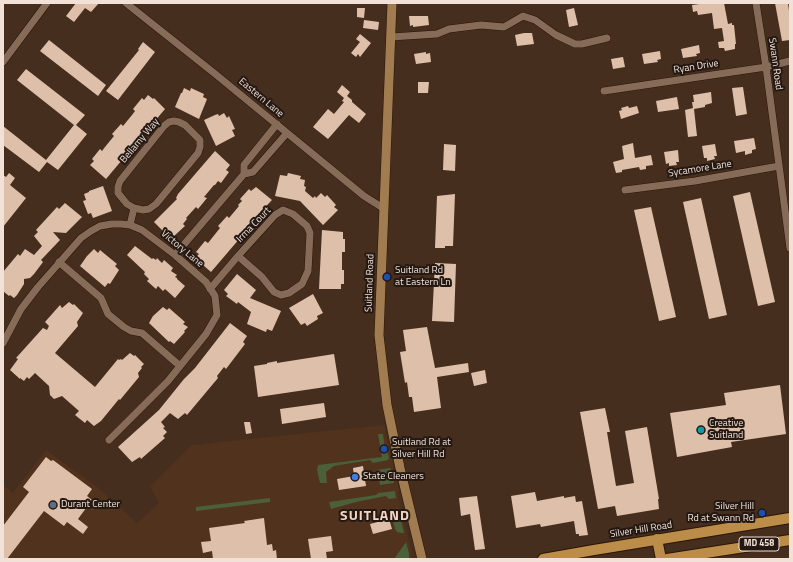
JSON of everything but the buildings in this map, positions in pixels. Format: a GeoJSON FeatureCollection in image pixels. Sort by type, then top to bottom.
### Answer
{"type":"FeatureCollection","features":[{"type":"Feature","properties":{"kind":"main road","name":"Suitland Road"},"geometry":{"type":"LineString","coordinates":[[392,3],[379,335],[383,379],[398,461],[422,559]]}},
{"type":"Feature","properties":{"kind":"main road","name":"Silver Hill Road"},"geometry":{"type":"LineString","coordinates":[[543,559],[790,518]]}},
{"type":"Feature","properties":{"kind":"main road"},"geometry":{"type":"LineString","coordinates":[[657,539],[661,559]]}},
{"type":"Feature","properties":{"kind":"main road","name":"MD 458"},"geometry":{"type":"LineString","coordinates":[[667,559],[790,540]]}},
{"type":"Feature","properties":{"kind":"street"},"geometry":{"type":"LineString","coordinates":[[3,62],[47,3]]}},
{"type":"Feature","properties":{"kind":"street","name":"Eastern Lane"},"geometry":{"type":"LineString","coordinates":[[126,3],[364,196],[383,208]]}},
{"type":"Feature","properties":{"kind":"street","name":"Swann Road"},"geometry":{"type":"LineString","coordinates":[[756,3],[790,248]]}},
{"type":"Feature","properties":{"kind":"street"},"geometry":{"type":"LineString","coordinates":[[391,37],[437,34],[449,29],[481,25],[504,27],[523,16],[535,20],[556,35],[575,44],[582,44],[607,38]]}},
{"type":"Feature","properties":{"kind":"street","name":"Ryan Drive"},"geometry":{"type":"LineString","coordinates":[[604,91],[766,67],[790,61]]}},
{"type":"Feature","properties":{"kind":"street","name":"Bellamy Way"},"geometry":{"type":"LineString","coordinates":[[169,122],[179,122],[200,140],[198,153],[156,204],[149,209],[143,210],[134,208],[127,204],[118,193],[120,181],[164,126],[169,122]]}},
{"type":"Feature","properties":{"kind":"street"},"geometry":{"type":"LineString","coordinates":[[244,174],[244,165],[277,124]]}},
{"type":"Feature","properties":{"kind":"street"},"geometry":{"type":"LineString","coordinates":[[175,255],[244,174],[253,172],[287,133]]}},
{"type":"Feature","properties":{"kind":"street","name":"Sycamore Lane"},"geometry":{"type":"LineString","coordinates":[[625,190],[695,181],[779,166]]}},
{"type":"Feature","properties":{"kind":"street"},"geometry":{"type":"LineString","coordinates":[[130,225],[134,208]]}},
{"type":"Feature","properties":{"kind":"street","name":"Irma Court"},"geometry":{"type":"LineString","coordinates":[[210,289],[238,256],[275,215],[283,210],[293,214],[307,226],[310,233],[308,271],[302,284],[289,293],[281,295],[274,292],[262,277],[238,256]]}},
{"type":"Feature","properties":{"kind":"street","name":"Victory Lane"},"geometry":{"type":"LineString","coordinates":[[3,343],[21,309],[59,262],[80,238],[91,230],[100,226],[112,224],[130,225],[142,230],[175,255],[206,282],[215,296],[217,315],[206,334],[168,381],[109,440]]}},
{"type":"Feature","properties":{"kind":"street"},"geometry":{"type":"LineString","coordinates":[[59,262],[101,298],[108,314],[124,327],[142,333],[180,366]]}},
{"type":"Feature","properties":{"kind":"shaded area"},"geometry":{"type":"Polygon","coordinates":[[[384,425],[399,490],[398,497],[411,549],[411,559],[3,559],[3,485],[13,493],[46,450],[97,487],[137,523],[159,503],[150,487],[192,445],[384,425]]]}},
{"type":"Feature","properties":{"kind":"green space"},"geometry":{"type":"Polygon","coordinates":[[[378,434],[383,434],[385,450],[387,450],[389,458],[388,460],[373,463],[370,460],[334,466],[326,472],[327,483],[320,483],[317,470],[318,465],[382,457],[378,434]]]}},
{"type":"Feature","properties":{"kind":"green space"},"geometry":{"type":"Polygon","coordinates":[[[390,468],[394,483],[380,485],[377,470],[390,468]]]}},
{"type":"Feature","properties":{"kind":"green space"},"geometry":{"type":"Polygon","coordinates":[[[395,491],[396,498],[389,499],[386,496],[331,509],[329,502],[376,495],[378,493],[395,491]]]}},
{"type":"Feature","properties":{"kind":"green space"},"geometry":{"type":"Polygon","coordinates":[[[270,498],[270,502],[196,511],[196,507],[270,498]]]}},
{"type":"Feature","properties":{"kind":"green space"},"geometry":{"type":"Polygon","coordinates":[[[398,508],[404,533],[397,532],[392,517],[393,511],[398,508]]]}},
{"type":"Feature","properties":{"kind":"green space"},"geometry":{"type":"Polygon","coordinates":[[[406,542],[409,559],[394,559],[406,542]]]}},
{"type":"Feature","properties":{"kind":"place","name":"Suitland Rd at Eastern Ln"},"geometry":{"type":"Point","coordinates":[387,277]}},
{"type":"Feature","properties":{"kind":"place","name":"Creative Suitland"},"geometry":{"type":"Point","coordinates":[701,430]}},
{"type":"Feature","properties":{"kind":"place","name":"Suitland Rd at Silver Hill Rd"},"geometry":{"type":"Point","coordinates":[384,449]}},
{"type":"Feature","properties":{"kind":"place","name":"State Cleaners"},"geometry":{"type":"Point","coordinates":[355,477]}},
{"type":"Feature","properties":{"kind":"place","name":"Durant Center"},"geometry":{"type":"Point","coordinates":[53,505]}},
{"type":"Feature","properties":{"kind":"place","name":"Silver Hill Rd at Swann Rd"},"geometry":{"type":"Point","coordinates":[762,513]}},
{"type":"Feature","properties":{"kind":"district","name":"SUITLAND"},"geometry":{"type":"Point","coordinates":[375,517]}}]}
